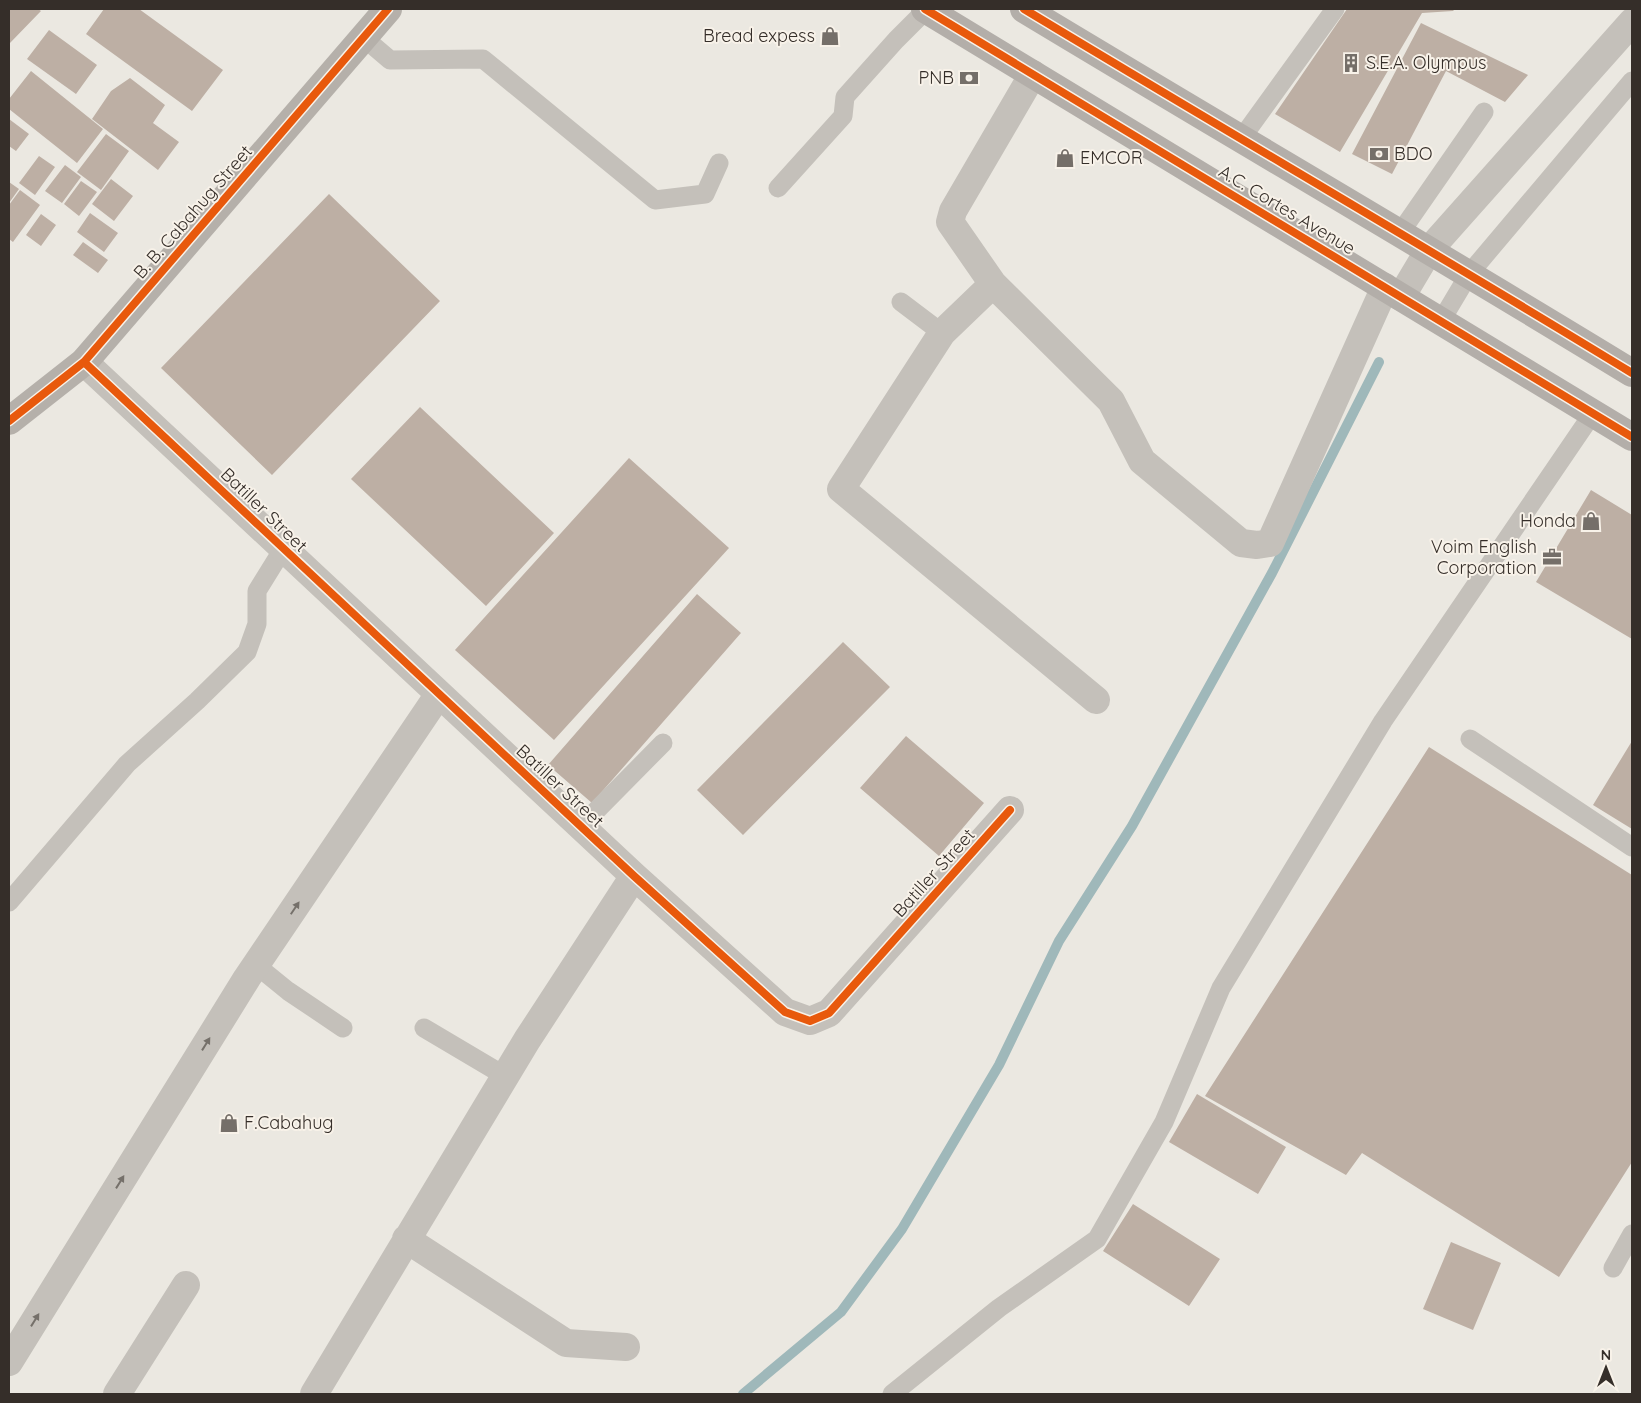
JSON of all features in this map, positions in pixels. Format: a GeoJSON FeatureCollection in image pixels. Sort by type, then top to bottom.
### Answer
{"type":"FeatureCollection","features":[{"type":"Feature","properties":{"kind":"main road","name":"A.C. Cortes Avenue"},"geometry":{"type":"LineString","coordinates":[[926,9],[1632,437]]}},
{"type":"Feature","properties":{"kind":"main road","name":"A.C. Cortes Avenue"},"geometry":{"type":"LineString","coordinates":[[1024,9],[1632,373]]}},
{"type":"Feature","properties":{"kind":"street","name":"B. B. Cabahug Street"},"geometry":{"type":"LineString","coordinates":[[9,421],[84,362],[388,9]]}},
{"type":"Feature","properties":{"kind":"street"},"geometry":{"type":"LineString","coordinates":[[1033,74],[954,211],[950,222],[993,284],[1111,401],[1142,461],[1241,543],[1257,546],[1270,543],[1393,292],[1632,22]]}},
{"type":"Feature","properties":{"kind":"street"},"geometry":{"type":"LineString","coordinates":[[993,284],[942,333],[841,488],[1096,700]]}},
{"type":"Feature","properties":{"kind":"street","name":"Batiller Street"},"geometry":{"type":"LineString","coordinates":[[84,362],[634,876],[785,1012],[810,1021],[829,1013],[1010,810]]}},
{"type":"Feature","properties":{"kind":"street"},"geometry":{"type":"LineString","coordinates":[[9,1362],[256,966],[439,694]]}},
{"type":"Feature","properties":{"kind":"street"},"geometry":{"type":"LineString","coordinates":[[314,1394],[505,1076],[634,876]]}},
{"type":"Feature","properties":{"kind":"street"},"geometry":{"type":"LineString","coordinates":[[406,1239],[566,1343],[626,1347]]}},
{"type":"Feature","properties":{"kind":"street"},"geometry":{"type":"LineString","coordinates":[[117,1394],[186,1285]]}},
{"type":"Feature","properties":{"kind":"lane"},"geometry":{"type":"LineString","coordinates":[[778,188],[843,116],[845,96],[926,9]]}},
{"type":"Feature","properties":{"kind":"lane"},"geometry":{"type":"LineString","coordinates":[[1241,140],[1336,9]]}},
{"type":"Feature","properties":{"kind":"lane"},"geometry":{"type":"LineString","coordinates":[[363,37],[390,60],[483,59],[655,200],[705,194],[720,163]]}},
{"type":"Feature","properties":{"kind":"lane"},"geometry":{"type":"LineString","coordinates":[[1441,321],[1469,274],[1632,81]]}},
{"type":"Feature","properties":{"kind":"lane"},"geometry":{"type":"LineString","coordinates":[[1400,233],[1484,112]]}},
{"type":"Feature","properties":{"kind":"lane"},"geometry":{"type":"LineString","coordinates":[[901,302],[942,333]]}},
{"type":"Feature","properties":{"kind":"lane"},"geometry":{"type":"LineString","coordinates":[[892,1394],[999,1308],[1096,1239],[1164,1122],[1226,980],[1383,721],[1593,413]]}},
{"type":"Feature","properties":{"kind":"lane"},"geometry":{"type":"LineString","coordinates":[[9,902],[126,764],[197,701],[247,652],[257,624],[257,591],[283,549]]}},
{"type":"Feature","properties":{"kind":"lane"},"geometry":{"type":"LineString","coordinates":[[1470,739],[1632,846]]}},
{"type":"Feature","properties":{"kind":"lane"},"geometry":{"type":"LineString","coordinates":[[581,826],[663,743]]}},
{"type":"Feature","properties":{"kind":"lane"},"geometry":{"type":"LineString","coordinates":[[256,966],[288,991],[343,1028]]}},
{"type":"Feature","properties":{"kind":"lane"},"geometry":{"type":"LineString","coordinates":[[424,1028],[505,1076]]}},
{"type":"Feature","properties":{"kind":"lane"},"geometry":{"type":"LineString","coordinates":[[1613,1268],[1632,1234]]}},
{"type":"Feature","properties":{"kind":"building"},"geometry":{"type":"Polygon","coordinates":[[[9,9],[38,9],[41,11],[9,44],[9,9]]]}},
{"type":"Feature","properties":{"kind":"building"},"geometry":{"type":"Polygon","coordinates":[[[104,9],[139,9],[223,70],[192,111],[86,34],[104,9]]]}},
{"type":"Feature","properties":{"kind":"building","name":"S.E.A. Olympus"},"geometry":{"type":"Polygon","coordinates":[[[1347,9],[1455,9],[1453,11],[1422,13],[1340,152],[1275,114],[1347,9]]]}},
{"type":"Feature","properties":{"kind":"building"},"geometry":{"type":"Polygon","coordinates":[[[1421,23],[1528,75],[1505,102],[1446,71],[1392,174],[1352,154],[1421,23]]]}},
{"type":"Feature","properties":{"kind":"building"},"geometry":{"type":"Polygon","coordinates":[[[49,30],[97,65],[76,94],[27,59],[49,30]]]}},
{"type":"Feature","properties":{"kind":"building"},"geometry":{"type":"Polygon","coordinates":[[[31,71],[103,129],[77,163],[9,109],[9,99],[31,71]]]}},
{"type":"Feature","properties":{"kind":"building"},"geometry":{"type":"Polygon","coordinates":[[[130,78],[165,105],[153,123],[179,142],[158,170],[92,119],[111,91],[130,78]]]}},
{"type":"Feature","properties":{"kind":"building"},"geometry":{"type":"Polygon","coordinates":[[[9,119],[29,134],[16,151],[9,146],[9,119]]]}},
{"type":"Feature","properties":{"kind":"building"},"geometry":{"type":"Polygon","coordinates":[[[106,134],[129,151],[101,190],[77,172],[106,134]]]}},
{"type":"Feature","properties":{"kind":"building"},"geometry":{"type":"Polygon","coordinates":[[[39,156],[55,167],[35,195],[19,183],[39,156]]]}},
{"type":"Feature","properties":{"kind":"building"},"geometry":{"type":"Polygon","coordinates":[[[65,165],[81,177],[62,203],[45,191],[65,165]]]}},
{"type":"Feature","properties":{"kind":"building"},"geometry":{"type":"Polygon","coordinates":[[[111,179],[133,196],[114,221],[92,204],[111,179]]]}},
{"type":"Feature","properties":{"kind":"building"},"geometry":{"type":"Polygon","coordinates":[[[81,181],[97,192],[79,216],[64,204],[81,181]]]}},
{"type":"Feature","properties":{"kind":"building"},"geometry":{"type":"Polygon","coordinates":[[[9,182],[19,189],[9,203],[9,182]]]}},
{"type":"Feature","properties":{"kind":"building"},"geometry":{"type":"Polygon","coordinates":[[[20,190],[40,205],[13,242],[9,239],[9,205],[20,190]]]}},
{"type":"Feature","properties":{"kind":"building"},"geometry":{"type":"Polygon","coordinates":[[[329,194],[440,301],[272,475],[161,368],[329,194]]]}},
{"type":"Feature","properties":{"kind":"building"},"geometry":{"type":"Polygon","coordinates":[[[90,213],[118,233],[104,252],[77,232],[90,213]]]}},
{"type":"Feature","properties":{"kind":"building"},"geometry":{"type":"Polygon","coordinates":[[[41,214],[56,225],[41,246],[26,235],[41,214]]]}},
{"type":"Feature","properties":{"kind":"building"},"geometry":{"type":"Polygon","coordinates":[[[83,242],[108,260],[98,273],[73,255],[83,242]]]}},
{"type":"Feature","properties":{"kind":"building"},"geometry":{"type":"Polygon","coordinates":[[[420,407],[554,533],[486,606],[351,479],[420,407]]]}},
{"type":"Feature","properties":{"kind":"building"},"geometry":{"type":"Polygon","coordinates":[[[629,458],[729,548],[554,740],[455,650],[629,458]]]}},
{"type":"Feature","properties":{"kind":"building"},"geometry":{"type":"Polygon","coordinates":[[[1591,490],[1632,515],[1632,639],[1536,582],[1591,490]]]}},
{"type":"Feature","properties":{"kind":"building"},"geometry":{"type":"Polygon","coordinates":[[[697,594],[741,633],[592,803],[548,765],[697,594]]]}},
{"type":"Feature","properties":{"kind":"building"},"geometry":{"type":"Polygon","coordinates":[[[843,642],[890,687],[743,835],[697,790],[843,642]]]}},
{"type":"Feature","properties":{"kind":"building"},"geometry":{"type":"Polygon","coordinates":[[[906,736],[984,803],[939,856],[860,788],[906,736]]]}},
{"type":"Feature","properties":{"kind":"building"},"geometry":{"type":"Polygon","coordinates":[[[1632,741],[1632,829],[1593,805],[1632,741]]]}},
{"type":"Feature","properties":{"kind":"building"},"geometry":{"type":"Polygon","coordinates":[[[1429,747],[1632,875],[1632,1162],[1559,1277],[1362,1153],[1346,1175],[1205,1096],[1429,747]]]}},
{"type":"Feature","properties":{"kind":"building"},"geometry":{"type":"Polygon","coordinates":[[[1197,1094],[1286,1147],[1258,1194],[1169,1142],[1197,1094]]]}},
{"type":"Feature","properties":{"kind":"building"},"geometry":{"type":"Polygon","coordinates":[[[1133,1204],[1220,1259],[1189,1306],[1103,1251],[1133,1204]]]}},
{"type":"Feature","properties":{"kind":"building"},"geometry":{"type":"Polygon","coordinates":[[[1451,1242],[1501,1263],[1473,1330],[1423,1309],[1451,1242]]]}},
{"type":"Feature","properties":{"kind":"waterway"},"geometry":{"type":"LineString","coordinates":[[743,1394],[841,1312],[902,1229],[999,1065],[1059,941],[1132,826],[1272,573],[1379,362]]}},
{"type":"Feature","properties":{"kind":"cycle path"},"geometry":{"type":"LineString","coordinates":[[9,421],[84,362],[388,9]]}},
{"type":"Feature","properties":{"kind":"cycle path"},"geometry":{"type":"LineString","coordinates":[[925,9],[1632,437]]}},
{"type":"Feature","properties":{"kind":"cycle path"},"geometry":{"type":"LineString","coordinates":[[1024,9],[1632,373]]}},
{"type":"Feature","properties":{"kind":"cycle path"},"geometry":{"type":"LineString","coordinates":[[84,362],[634,876],[785,1012],[810,1021],[829,1013],[1010,810]]}},
{"type":"Feature","properties":{"kind":"place","name":"Bread expess"},"geometry":{"type":"Point","coordinates":[830,36]}},
{"type":"Feature","properties":{"kind":"place","name":"S.E.A. Olympus"},"geometry":{"type":"Point","coordinates":[1351,63]}},
{"type":"Feature","properties":{"kind":"place","name":"PNB"},"geometry":{"type":"Point","coordinates":[969,78]}},
{"type":"Feature","properties":{"kind":"place","name":"BDO"},"geometry":{"type":"Point","coordinates":[1379,154]}},
{"type":"Feature","properties":{"kind":"place","name":"EMCOR"},"geometry":{"type":"Point","coordinates":[1065,158]}},
{"type":"Feature","properties":{"kind":"place","name":"Honda"},"geometry":{"type":"Point","coordinates":[1591,521]}},
{"type":"Feature","properties":{"kind":"place","name":"Voim English Corporation"},"geometry":{"type":"Point","coordinates":[1552,557]}},
{"type":"Feature","properties":{"kind":"place","name":"F.Cabahug"},"geometry":{"type":"Point","coordinates":[229,1123]}}]}
